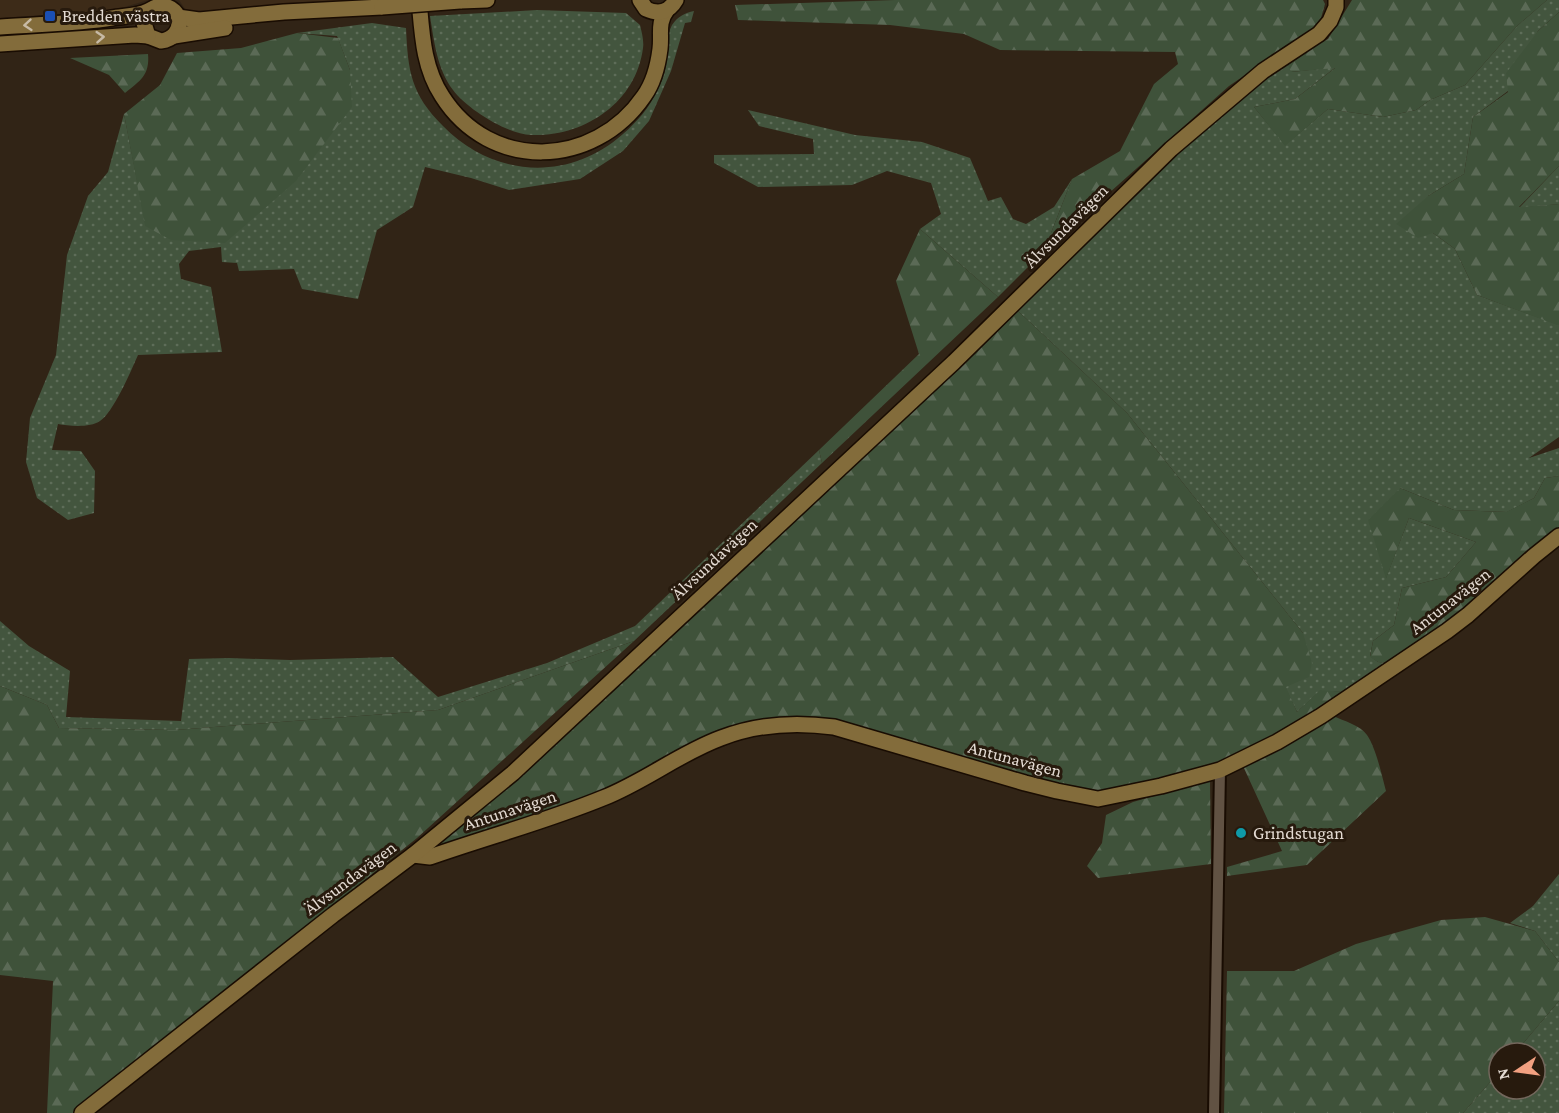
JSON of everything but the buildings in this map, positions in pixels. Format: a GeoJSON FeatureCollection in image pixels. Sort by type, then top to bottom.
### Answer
{"type":"FeatureCollection","features":[{"type":"Feature","properties":{"kind":"street"},"geometry":{"type":"LineString","coordinates":[[419,0],[428,68],[441,96],[460,121],[484,138],[510,149],[538,153],[566,150],[592,141],[613,127],[645,96],[656,72],[660,47],[660,21],[671,5]]}},
{"type":"Feature","properties":{"kind":"street"},"geometry":{"type":"LineString","coordinates":[[178,17],[199,20],[284,12],[487,0]]}},
{"type":"Feature","properties":{"kind":"street","name":"Älvsundavägen"},"geometry":{"type":"LineString","coordinates":[[82,1113],[324,922],[413,855],[513,773],[970,346],[1171,149],[1263,71],[1319,34],[1330,21],[1336,7],[1336,0]]}},
{"type":"Feature","properties":{"kind":"street"},"geometry":{"type":"LineString","coordinates":[[640,3],[660,47]]}},
{"type":"Feature","properties":{"kind":"street"},"geometry":{"type":"LineString","coordinates":[[640,3],[652,12],[671,5]]}},
{"type":"Feature","properties":{"kind":"street"},"geometry":{"type":"LineString","coordinates":[[0,27],[108,18],[164,6],[173,10],[178,17],[179,27],[174,36]]}},
{"type":"Feature","properties":{"kind":"street"},"geometry":{"type":"LineString","coordinates":[[0,44],[135,35],[148,36],[161,41],[174,36],[378,8]]}},
{"type":"Feature","properties":{"kind":"street"},"geometry":{"type":"LineString","coordinates":[[148,11],[144,23],[148,36]]}},
{"type":"Feature","properties":{"kind":"street","name":"Antunavägen"},"geometry":{"type":"LineString","coordinates":[[413,855],[430,857],[576,809],[614,794],[720,738],[744,731],[781,725],[834,727],[1035,786],[1098,799],[1161,786],[1220,770],[1277,742],[1321,716],[1447,631],[1559,536]]}},
{"type":"Feature","properties":{"kind":"street"},"geometry":{"type":"LineString","coordinates":[[1214,1113],[1220,770]]}},
{"type":"Feature","properties":{"kind":"shaded area"},"geometry":{"type":"Polygon","coordinates":[[[0,0],[148,0],[115,10],[0,18],[0,0]]]}},
{"type":"Feature","properties":{"kind":"shaded area"},"geometry":{"type":"Polygon","coordinates":[[[179,0],[387,0],[199,15],[187,12],[179,0]]]}},
{"type":"Feature","properties":{"kind":"green space"},"geometry":{"type":"Polygon","coordinates":[[[895,0],[1323,0],[1325,4],[1321,18],[1312,29],[1229,86],[1044,251],[1072,179],[1120,151],[1154,84],[1178,64],[1175,52],[1000,50],[964,34],[890,25],[738,20],[735,5],[895,0]]]}},
{"type":"Feature","properties":{"kind":"green space"},"geometry":{"type":"Polygon","coordinates":[[[1352,0],[1547,0],[1517,26],[1465,85],[1430,100],[1416,110],[1383,117],[1328,109],[1285,146],[1254,107],[1295,99],[1335,68],[1291,72],[1287,62],[1328,39],[1352,0]]]}},
{"type":"Feature","properties":{"kind":"green space"},"geometry":{"type":"Polygon","coordinates":[[[1547,0],[1559,0],[1559,12],[1538,31],[1508,91],[1473,117],[1464,174],[1428,196],[1433,233],[1455,249],[1477,295],[1559,325],[1559,437],[1529,458],[1559,448],[1559,476],[1545,478],[1534,498],[1507,512],[1454,510],[1400,488],[1386,578],[1409,518],[1476,542],[1446,577],[1402,588],[1394,625],[1373,641],[1370,656],[1378,662],[1390,663],[1345,692],[1320,691],[1297,712],[1285,687],[1303,633],[1127,413],[1018,311],[1213,119],[1287,62],[1292,72],[1336,67],[1295,99],[1254,107],[1285,145],[1328,109],[1383,117],[1416,110],[1430,100],[1465,85],[1517,26],[1547,0]]]}},
{"type":"Feature","properties":{"kind":"green space"},"geometry":{"type":"Polygon","coordinates":[[[537,10],[626,13],[640,25],[643,45],[638,68],[630,85],[604,113],[570,130],[531,135],[521,134],[488,119],[468,105],[453,90],[440,64],[430,16],[537,10]]]}},
{"type":"Feature","properties":{"kind":"green space"},"geometry":{"type":"Polygon","coordinates":[[[694,11],[691,22],[685,23],[671,71],[649,121],[623,151],[580,179],[509,190],[425,167],[413,207],[377,230],[358,299],[302,289],[294,269],[239,271],[237,263],[222,262],[221,247],[189,251],[179,264],[181,279],[211,287],[222,352],[138,355],[116,401],[105,417],[85,426],[58,424],[52,450],[81,451],[95,471],[94,513],[68,520],[37,498],[26,462],[30,418],[56,355],[67,255],[88,196],[108,172],[124,114],[146,226],[350,70],[337,36],[297,33],[372,23],[406,28],[410,70],[418,93],[432,114],[463,143],[485,156],[508,164],[532,168],[556,166],[579,160],[602,150],[638,120],[663,78],[672,25],[682,15],[694,11]]]}},
{"type":"Feature","properties":{"kind":"green space"},"geometry":{"type":"Polygon","coordinates":[[[1559,12],[1559,166],[1519,207],[1559,204],[1559,325],[1557,325],[1477,295],[1455,249],[1433,233],[1418,238],[1396,224],[1428,196],[1464,174],[1473,117],[1508,92],[1506,73],[1538,31],[1559,12]]]}},
{"type":"Feature","properties":{"kind":"green space"},"geometry":{"type":"Polygon","coordinates":[[[297,33],[338,38],[350,70],[352,107],[296,181],[225,243],[171,240],[145,226],[124,114],[160,85],[177,53],[241,48],[297,33]]]}},
{"type":"Feature","properties":{"kind":"green space"},"geometry":{"type":"Polygon","coordinates":[[[148,54],[146,72],[125,93],[109,75],[70,58],[148,54]]]}},
{"type":"Feature","properties":{"kind":"green space"},"geometry":{"type":"Polygon","coordinates":[[[748,110],[855,135],[922,142],[970,158],[988,201],[1001,197],[1013,219],[1026,224],[1054,207],[1072,179],[1044,251],[998,297],[920,229],[941,214],[931,183],[887,171],[852,185],[758,187],[714,163],[714,155],[814,154],[813,139],[759,126],[748,110]]]}},
{"type":"Feature","properties":{"kind":"green space"},"geometry":{"type":"Polygon","coordinates":[[[1559,166],[1559,204],[1519,208],[1559,166]]]}},
{"type":"Feature","properties":{"kind":"green space"},"geometry":{"type":"Polygon","coordinates":[[[920,229],[998,297],[822,463],[819,450],[919,354],[896,281],[920,229]]]}},
{"type":"Feature","properties":{"kind":"green space"},"geometry":{"type":"Polygon","coordinates":[[[1018,311],[1127,413],[1303,633],[1312,663],[1309,677],[1286,687],[1297,712],[1320,690],[1345,692],[1277,734],[1214,764],[1099,793],[1058,785],[831,719],[783,720],[613,789],[435,848],[431,845],[955,373],[1018,311]]]}},
{"type":"Feature","properties":{"kind":"green space"},"geometry":{"type":"Polygon","coordinates":[[[819,450],[822,463],[634,641],[438,710],[175,730],[59,728],[47,705],[0,686],[0,621],[29,646],[70,671],[66,717],[181,721],[189,659],[290,660],[393,657],[438,697],[547,663],[635,626],[819,450]]]}},
{"type":"Feature","properties":{"kind":"green space"},"geometry":{"type":"Polygon","coordinates":[[[1559,476],[1559,529],[1530,550],[1469,608],[1390,663],[1378,662],[1370,657],[1373,641],[1394,625],[1402,588],[1446,577],[1476,542],[1409,518],[1386,579],[1368,520],[1400,488],[1454,510],[1506,512],[1534,498],[1545,478],[1559,476]]]}},
{"type":"Feature","properties":{"kind":"green space"},"geometry":{"type":"Polygon","coordinates":[[[634,641],[417,838],[74,1113],[47,1113],[53,981],[0,975],[0,686],[47,705],[59,728],[175,730],[438,710],[634,641]]]}},
{"type":"Feature","properties":{"kind":"green space"},"geometry":{"type":"Polygon","coordinates":[[[1333,716],[1356,726],[1367,735],[1376,754],[1386,791],[1307,865],[1227,876],[1227,867],[1282,851],[1243,766],[1333,716]]]}},
{"type":"Feature","properties":{"kind":"green space"},"geometry":{"type":"Polygon","coordinates":[[[1210,780],[1211,864],[1098,878],[1087,866],[1102,843],[1106,815],[1133,802],[1210,780]]]}},
{"type":"Feature","properties":{"kind":"green space"},"geometry":{"type":"Polygon","coordinates":[[[1559,874],[1559,962],[1535,931],[1510,923],[1533,906],[1559,874]]]}},
{"type":"Feature","properties":{"kind":"green space"},"geometry":{"type":"Polygon","coordinates":[[[1485,917],[1535,931],[1559,962],[1559,1001],[1525,1041],[1487,1041],[1487,1086],[1463,1113],[1224,1113],[1227,971],[1294,971],[1356,944],[1441,920],[1485,917]]]}},
{"type":"Feature","properties":{"kind":"green space"},"geometry":{"type":"Polygon","coordinates":[[[1559,1001],[1559,1113],[1463,1113],[1487,1086],[1487,1101],[1547,1101],[1547,1041],[1525,1041],[1559,1001]]]}},
{"type":"Feature","properties":{"kind":"place","name":"Bredden västra"},"geometry":{"type":"Point","coordinates":[50,16]}},
{"type":"Feature","properties":{"kind":"place","name":"Grindstugan"},"geometry":{"type":"Point","coordinates":[1241,833]}}]}
